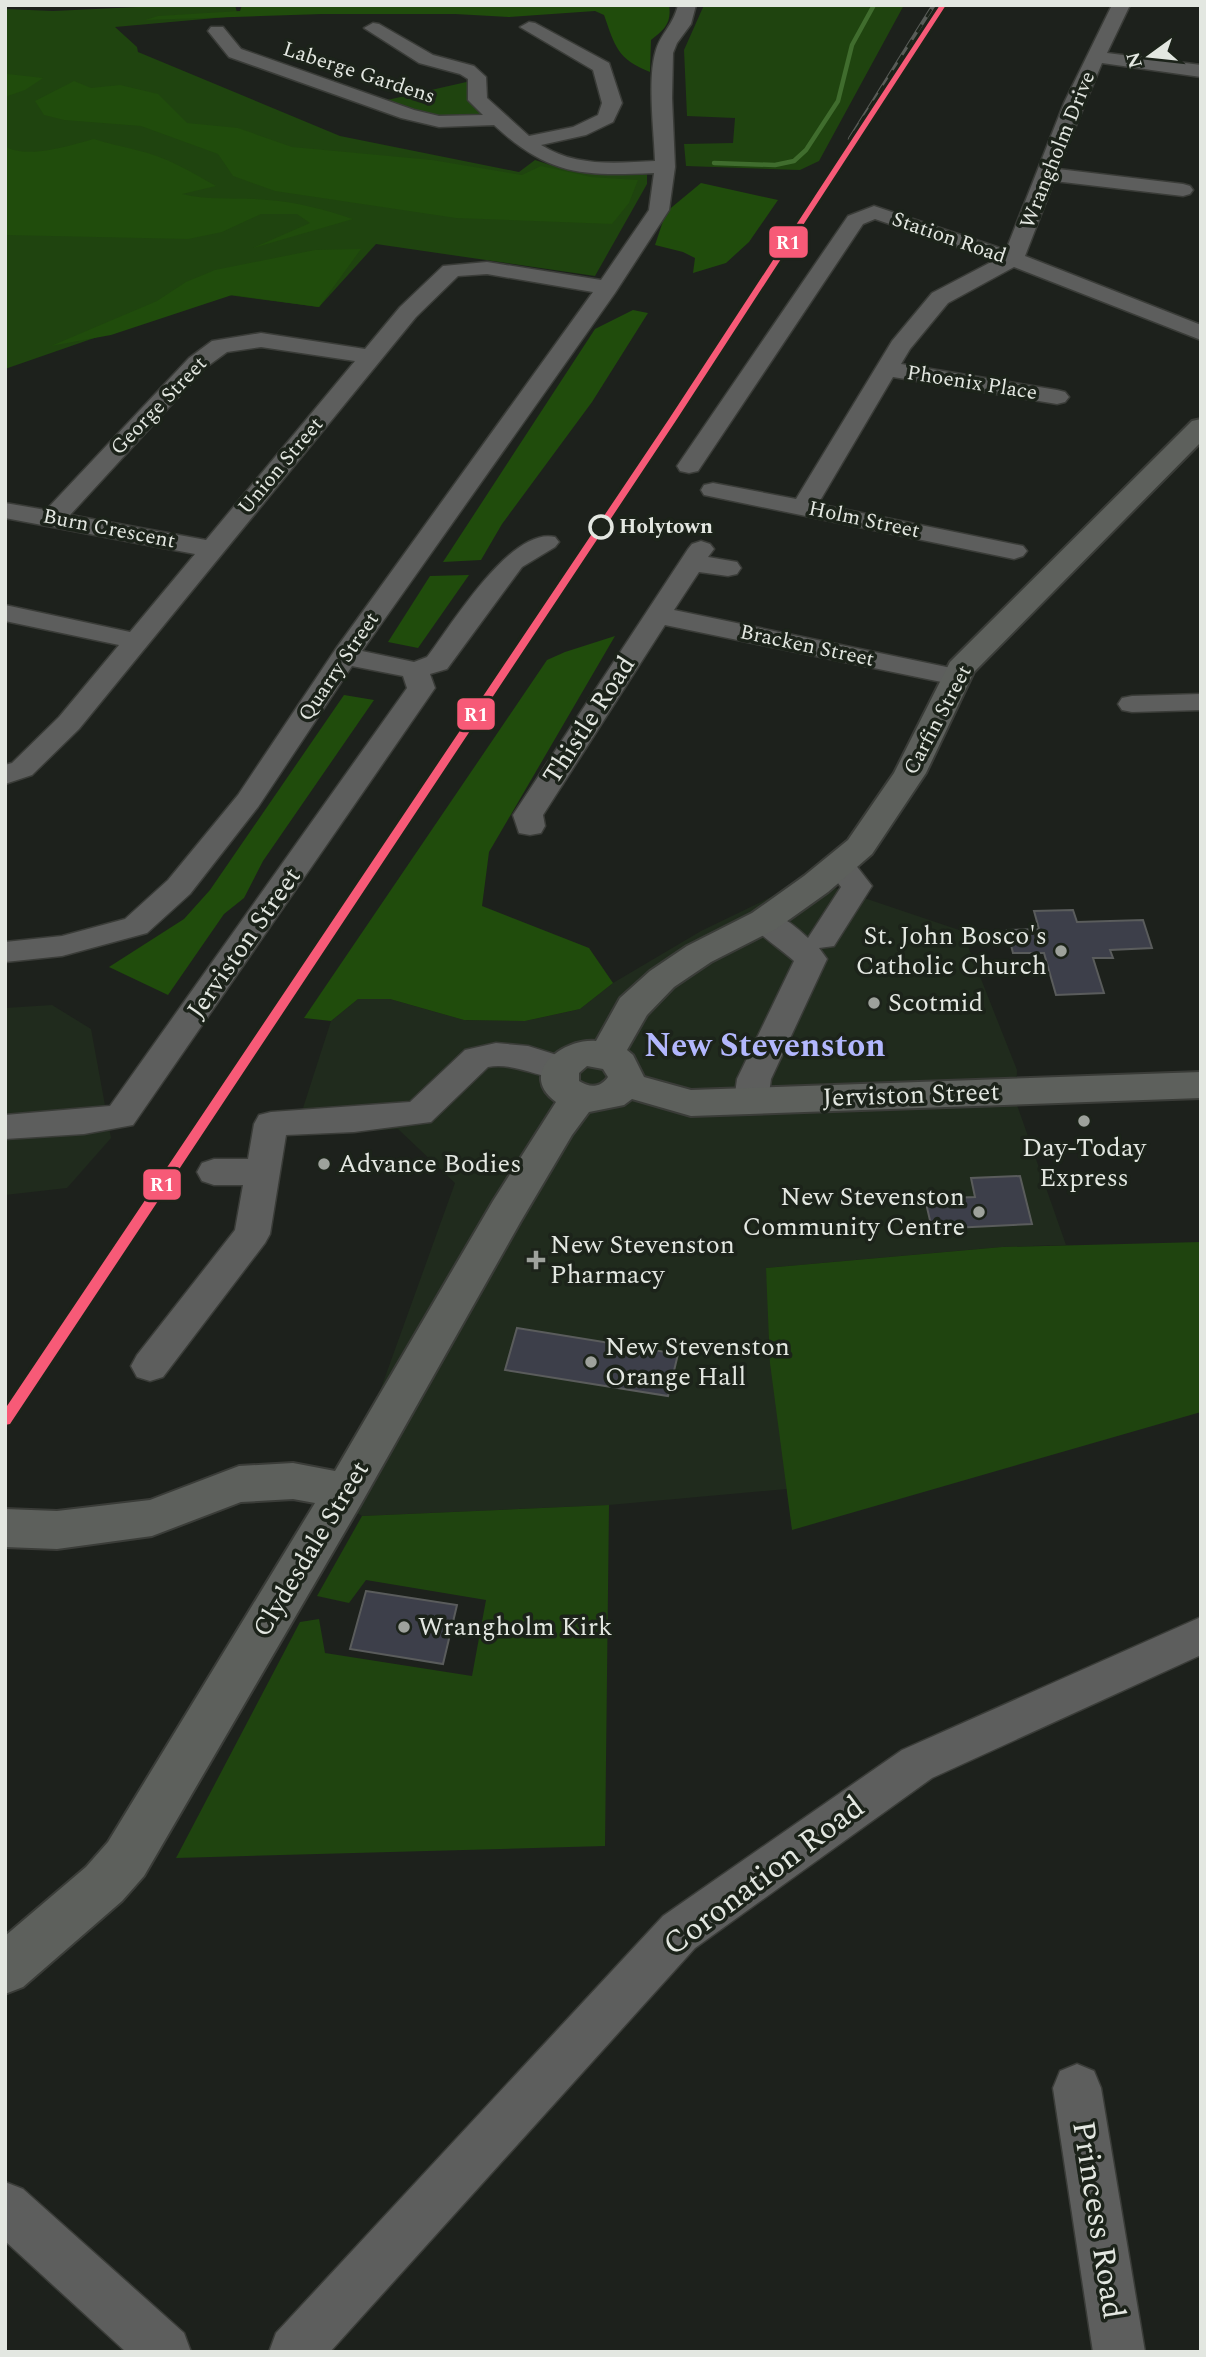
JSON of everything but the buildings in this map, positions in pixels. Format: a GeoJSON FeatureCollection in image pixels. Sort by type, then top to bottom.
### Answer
{"type":"FeatureCollection","features":[{"type":"Feature","properties":{"kind":"main road","name":"Carfin Street"},"geometry":{"type":"LineString","coordinates":[[615,1069],[634,1007],[662,979],[699,954],[764,921],[840,866],[860,847],[896,796],[961,667],[1201,427]]}},
{"type":"Feature","properties":{"kind":"main road"},"geometry":{"type":"LineString","coordinates":[[571,1083],[601,1099],[619,1091],[615,1069]]}},
{"type":"Feature","properties":{"kind":"main road","name":"Jerviston Street"},"geometry":{"type":"LineString","coordinates":[[615,1069],[691,1103],[1201,1085]]}},
{"type":"Feature","properties":{"kind":"main road","name":"Clydesdale Street"},"geometry":{"type":"LineString","coordinates":[[5,1969],[104,1884],[126,1859],[346,1492],[507,1210],[559,1125],[571,1083]]}},
{"type":"Feature","properties":{"kind":"main road"},"geometry":{"type":"LineString","coordinates":[[5,1528],[57,1530],[152,1518],[239,1484],[293,1481],[346,1492]]}},
{"type":"Feature","properties":{"kind":"street","name":"Quarry Street"},"geometry":{"type":"LineString","coordinates":[[5,952],[62,946],[136,926],[179,887],[248,801],[345,656],[607,288],[659,210],[666,167],[662,98],[664,53],[668,42],[682,24],[687,5]]}},
{"type":"Feature","properties":{"kind":"street","name":"Wrangholm Drive"},"geometry":{"type":"LineString","coordinates":[[803,508],[900,346],[940,298],[1013,259],[1074,103],[1121,5]]}},
{"type":"Feature","properties":{"kind":"street"},"geometry":{"type":"LineString","coordinates":[[524,143],[579,131],[606,118],[612,103],[602,66],[528,27]]}},
{"type":"Feature","properties":{"kind":"street"},"geometry":{"type":"LineString","coordinates":[[373,28],[426,60],[467,70],[477,77],[478,100],[524,143],[546,157],[592,169],[666,167]]}},
{"type":"Feature","properties":{"kind":"street","name":"Laberge Gardens"},"geometry":{"type":"LineString","coordinates":[[217,31],[235,53],[400,114],[442,123],[462,124],[499,119]]}},
{"type":"Feature","properties":{"kind":"street"},"geometry":{"type":"LineString","coordinates":[[1096,57],[1201,71]]}},
{"type":"Feature","properties":{"kind":"street"},"geometry":{"type":"LineString","coordinates":[[1046,174],[1183,190]]}},
{"type":"Feature","properties":{"kind":"street","name":"Station Road"},"geometry":{"type":"LineString","coordinates":[[690,466],[855,220],[874,212],[1013,259],[1201,333]]}},
{"type":"Feature","properties":{"kind":"street","name":"Union Street"},"geometry":{"type":"LineString","coordinates":[[5,775],[22,769],[69,723],[408,312],[451,271],[487,268],[607,288]]}},
{"type":"Feature","properties":{"kind":"street","name":"George Street"},"geometry":{"type":"LineString","coordinates":[[53,518],[197,363],[220,346],[261,340],[371,357]]}},
{"type":"Feature","properties":{"kind":"street","name":"Phoenix Place"},"geometry":{"type":"LineString","coordinates":[[887,369],[1056,397]]}},
{"type":"Feature","properties":{"kind":"street","name":"Holm Street"},"geometry":{"type":"LineString","coordinates":[[713,490],[1014,551]]}},
{"type":"Feature","properties":{"kind":"street","name":"Burn Crescent"},"geometry":{"type":"LineString","coordinates":[[5,510],[212,549]]}},
{"type":"Feature","properties":{"kind":"street"},"geometry":{"type":"LineString","coordinates":[[345,656],[415,670],[437,663],[513,562],[546,542]]}},
{"type":"Feature","properties":{"kind":"street","name":"Thistle Road"},"geometry":{"type":"LineString","coordinates":[[530,827],[528,815],[622,667],[697,556],[728,568]]}},
{"type":"Feature","properties":{"kind":"street"},"geometry":{"type":"LineString","coordinates":[[5,613],[136,641]]}},
{"type":"Feature","properties":{"kind":"street","name":"Bracken Street"},"geometry":{"type":"LineString","coordinates":[[658,615],[956,677]]}},
{"type":"Feature","properties":{"kind":"street","name":"Jerviston Street"},"geometry":{"type":"LineString","coordinates":[[5,1127],[84,1122],[121,1116],[421,688],[415,670]]}},
{"type":"Feature","properties":{"kind":"street"},"geometry":{"type":"LineString","coordinates":[[1132,704],[1201,702]]}},
{"type":"Feature","properties":{"kind":"street"},"geometry":{"type":"LineString","coordinates":[[751,1101],[754,1079],[857,886],[840,866]]}},
{"type":"Feature","properties":{"kind":"street"},"geometry":{"type":"LineString","coordinates":[[764,921],[788,937],[827,946]]}},
{"type":"Feature","properties":{"kind":"street"},"geometry":{"type":"LineString","coordinates":[[149,1366],[252,1234],[271,1124],[354,1120],[419,1113],[477,1058],[496,1054],[527,1058],[571,1083]]}},
{"type":"Feature","properties":{"kind":"street"},"geometry":{"type":"LineString","coordinates":[[214,1172],[263,1172]]}},
{"type":"Feature","properties":{"kind":"street","name":"Coronation Road"},"geometry":{"type":"LineString","coordinates":[[295,2352],[679,1932],[917,1764],[1201,1634]]}},
{"type":"Feature","properties":{"kind":"street","name":"Princess Road"},"geometry":{"type":"LineString","coordinates":[[1077,2088],[1119,2352]]}},
{"type":"Feature","properties":{"kind":"street"},"geometry":{"type":"LineString","coordinates":[[5,2207],[165,2352]]}},
{"type":"Feature","properties":{"kind":"shaded area"},"geometry":{"type":"Polygon","coordinates":[[[808,879],[962,931],[1017,1070],[1016,1102],[1066,1245],[1002,1247],[766,1268],[787,1489],[609,1505],[362,1516],[340,1502],[455,1183],[398,1129],[294,1136],[331,1021],[358,999],[390,999],[464,1020],[525,1021],[580,1009],[613,983],[701,931],[808,879]]]}},
{"type":"Feature","properties":{"kind":"shaded area"},"geometry":{"type":"Polygon","coordinates":[[[52,1005],[91,1029],[111,1138],[67,1188],[5,1195],[5,1008],[52,1005]]]}},
{"type":"Feature","properties":{"kind":"green space"},"geometry":{"type":"Polygon","coordinates":[[[235,5],[238,16],[115,27],[137,47],[138,52],[340,136],[519,172],[535,160],[563,169],[647,174],[647,184],[595,276],[376,244],[319,307],[221,294],[5,369],[5,9],[53,11],[235,5]]]}},
{"type":"Feature","properties":{"kind":"green space"},"geometry":{"type":"Polygon","coordinates":[[[242,5],[669,5],[670,11],[666,26],[651,40],[650,72],[624,56],[615,43],[604,15],[595,11],[509,17],[455,14],[322,14],[145,20],[158,16],[240,11],[242,5]]]}},
{"type":"Feature","properties":{"kind":"green space"},"geometry":{"type":"Polygon","coordinates":[[[704,5],[904,5],[819,161],[800,170],[686,166],[684,144],[733,143],[735,118],[687,116],[684,50],[704,5]]]}},
{"type":"Feature","properties":{"kind":"green space"},"geometry":{"type":"Polygon","coordinates":[[[5,74],[43,78],[25,90],[5,97],[5,74]]]}},
{"type":"Feature","properties":{"kind":"green space"},"geometry":{"type":"Polygon","coordinates":[[[475,80],[495,118],[441,122],[383,101],[475,80]]]}},
{"type":"Feature","properties":{"kind":"green space"},"geometry":{"type":"Polygon","coordinates":[[[74,81],[91,88],[120,85],[158,94],[187,123],[238,128],[292,147],[432,160],[522,175],[541,166],[591,177],[638,180],[629,203],[612,224],[456,218],[275,191],[233,176],[218,154],[141,126],[64,120],[44,115],[35,101],[74,81]]]}},
{"type":"Feature","properties":{"kind":"green space"},"geometry":{"type":"Polygon","coordinates":[[[94,139],[157,156],[216,186],[182,194],[290,203],[353,219],[253,248],[310,223],[297,214],[261,214],[222,232],[188,239],[5,235],[5,146],[14,150],[36,152],[94,139]]]}},
{"type":"Feature","properties":{"kind":"green space"},"geometry":{"type":"Polygon","coordinates":[[[701,183],[778,200],[749,242],[726,263],[693,273],[695,258],[655,245],[666,212],[701,183]]]}},
{"type":"Feature","properties":{"kind":"green space"},"geometry":{"type":"Polygon","coordinates":[[[361,249],[319,307],[232,295],[111,335],[51,346],[157,301],[186,282],[215,270],[315,250],[361,249]]]}},
{"type":"Feature","properties":{"kind":"green space"},"geometry":{"type":"Polygon","coordinates":[[[633,310],[648,313],[592,402],[502,524],[481,560],[443,562],[595,329],[633,310]]]}},
{"type":"Feature","properties":{"kind":"green space"},"geometry":{"type":"Polygon","coordinates":[[[469,575],[418,648],[388,642],[430,576],[469,575]]]}},
{"type":"Feature","properties":{"kind":"green space"},"geometry":{"type":"Polygon","coordinates":[[[615,636],[489,852],[482,906],[589,948],[613,983],[580,1009],[525,1021],[464,1020],[390,999],[358,999],[331,1021],[304,1018],[547,660],[615,636]]]}},
{"type":"Feature","properties":{"kind":"green space"},"geometry":{"type":"Polygon","coordinates":[[[344,695],[374,700],[263,861],[244,898],[224,914],[168,995],[109,967],[184,919],[210,890],[344,695]]]}},
{"type":"Feature","properties":{"kind":"green space"},"geometry":{"type":"Polygon","coordinates":[[[1201,1242],[1201,1412],[792,1530],[770,1363],[766,1268],[1002,1247],[1201,1242]]]}},
{"type":"Feature","properties":{"kind":"green space"},"geometry":{"type":"Polygon","coordinates":[[[609,1505],[605,1846],[176,1858],[300,1622],[319,1619],[325,1653],[472,1676],[486,1600],[366,1580],[349,1603],[317,1596],[362,1516],[609,1505]]]}},
{"type":"Feature","properties":{"kind":"waterway"},"geometry":{"type":"LineString","coordinates":[[714,163],[775,165],[794,161],[806,150],[838,101],[852,45],[874,5]]}},
{"type":"Feature","properties":{"kind":"railway"},"geometry":{"type":"LineString","coordinates":[[850,139],[934,5]]}},
{"type":"Feature","properties":{"kind":"transit line","name":"R1"},"geometry":{"type":"LineString","coordinates":[[5,1420],[673,419],[943,5]]}},
{"type":"Feature","properties":{"kind":"place","name":"Holytown"},"geometry":{"type":"Point","coordinates":[601,527]}},
{"type":"Feature","properties":{"kind":"place","name":"St. John Bosco's Catholic Church"},"geometry":{"type":"Point","coordinates":[1061,951]}},
{"type":"Feature","properties":{"kind":"place","name":"Scotmid"},"geometry":{"type":"Point","coordinates":[874,1003]}},
{"type":"Feature","properties":{"kind":"place","name":"Day-Today Express"},"geometry":{"type":"Point","coordinates":[1084,1121]}},
{"type":"Feature","properties":{"kind":"place","name":"Advance Bodies"},"geometry":{"type":"Point","coordinates":[324,1164]}},
{"type":"Feature","properties":{"kind":"place","name":"New Stevenston Community Centre"},"geometry":{"type":"Point","coordinates":[979,1212]}},
{"type":"Feature","properties":{"kind":"place","name":"New Stevenston Pharmacy"},"geometry":{"type":"Point","coordinates":[536,1260]}},
{"type":"Feature","properties":{"kind":"place","name":"New Stevenston Orange Hall"},"geometry":{"type":"Point","coordinates":[591,1362]}},
{"type":"Feature","properties":{"kind":"place","name":"Wrangholm Kirk"},"geometry":{"type":"Point","coordinates":[404,1627]}},
{"type":"Feature","properties":{"kind":"district","name":"New Stevenston"},"geometry":{"type":"Point","coordinates":[765,1046]}}]}
